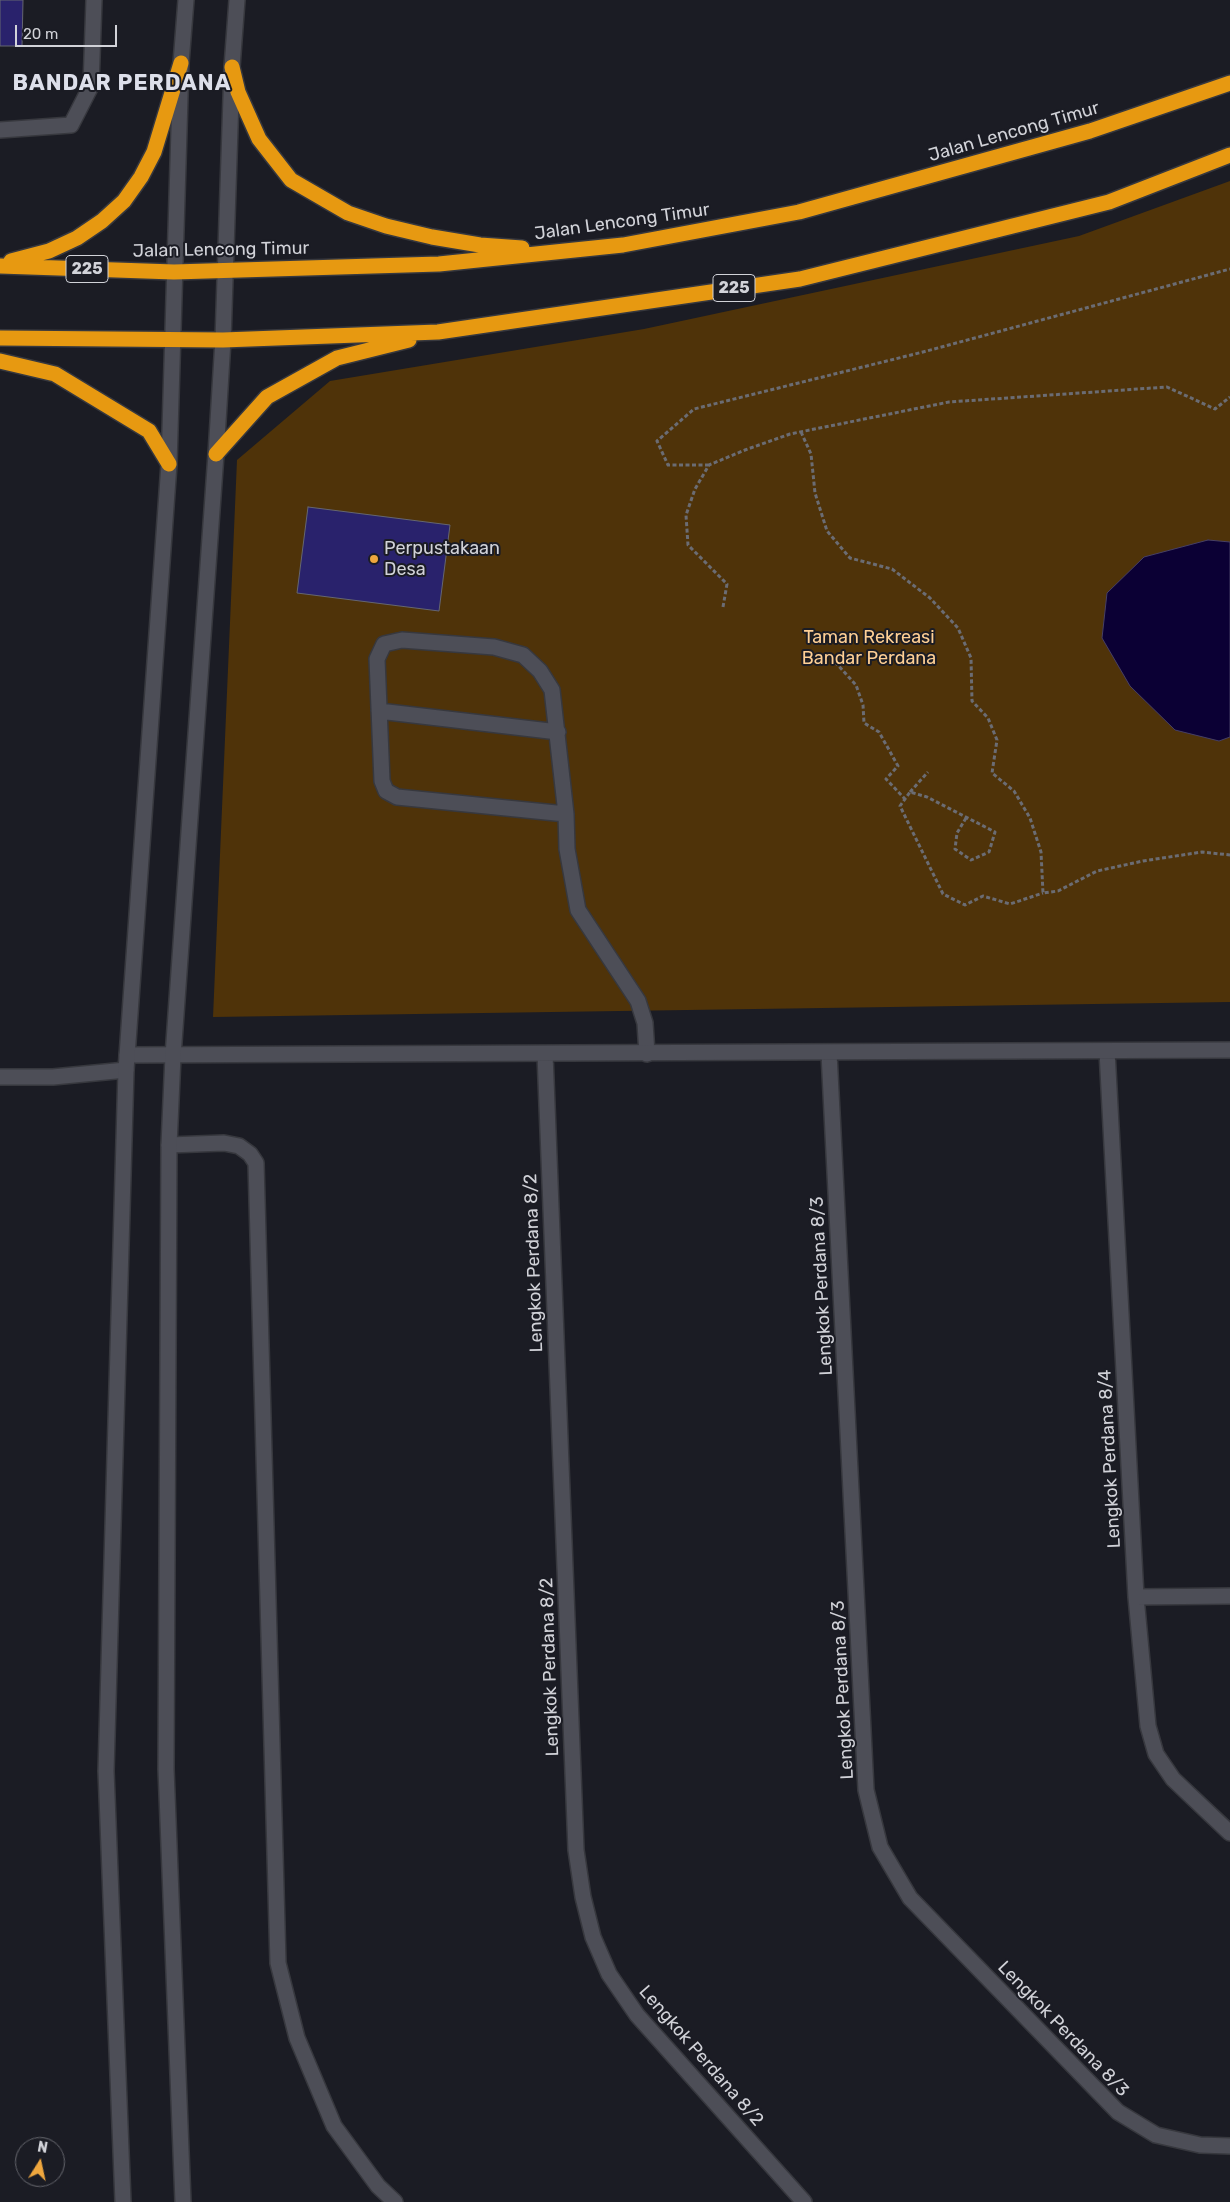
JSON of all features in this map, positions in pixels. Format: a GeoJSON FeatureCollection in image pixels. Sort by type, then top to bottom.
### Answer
{"type":"FeatureCollection","features":[{"type":"Feature","properties":{"kind":"highway"},"geometry":{"type":"LineString","coordinates":[[0,264],[49,251],[77,238],[102,221],[124,201],[141,177],[154,152],[181,63]]}},
{"type":"Feature","properties":{"kind":"highway"},"geometry":{"type":"LineString","coordinates":[[232,67],[238,92],[248,116],[274,161],[291,180],[348,212],[386,226],[432,237],[480,245],[547,249],[623,245]]}},
{"type":"Feature","properties":{"kind":"highway","name":"Jalan Lencong Timur"},"geometry":{"type":"LineString","coordinates":[[0,264],[174,272],[226,271],[438,264],[623,245],[799,212],[1090,131],[1230,83]]}},
{"type":"Feature","properties":{"kind":"highway","name":"225"},"geometry":{"type":"LineString","coordinates":[[0,338],[223,340],[438,332],[800,278],[1109,202],[1230,155]]}},
{"type":"Feature","properties":{"kind":"highway"},"geometry":{"type":"LineString","coordinates":[[216,454],[267,397],[337,358],[438,332]]}},
{"type":"Feature","properties":{"kind":"highway"},"geometry":{"type":"LineString","coordinates":[[0,361],[55,374],[149,431],[169,464]]}},
{"type":"Feature","properties":{"kind":"street"},"geometry":{"type":"LineString","coordinates":[[0,130],[71,125],[91,86],[94,0]]}},
{"type":"Feature","properties":{"kind":"street"},"geometry":{"type":"LineString","coordinates":[[123,2202],[106,1770],[127,1063],[169,464],[181,63],[186,0]]}},
{"type":"Feature","properties":{"kind":"street"},"geometry":{"type":"LineString","coordinates":[[183,2202],[166,1769],[169,1145],[173,1056],[223,340],[232,67],[237,0]]}},
{"type":"Feature","properties":{"kind":"street"},"geometry":{"type":"LineString","coordinates":[[566,814],[397,797],[386,791],[382,781],[377,659],[384,644],[402,640],[494,647],[523,655],[540,671],[552,690],[566,814],[567,849],[578,910],[638,1001],[645,1023],[647,1054]]}},
{"type":"Feature","properties":{"kind":"street"},"geometry":{"type":"LineString","coordinates":[[379,711],[558,732]]}},
{"type":"Feature","properties":{"kind":"street"},"geometry":{"type":"LineString","coordinates":[[0,1076],[53,1077],[173,1056],[1230,1050]]}},
{"type":"Feature","properties":{"kind":"street","name":"Lengkok Perdana 8/4"},"geometry":{"type":"LineString","coordinates":[[1107,1051],[1136,1597],[1148,1726],[1156,1754],[1173,1779],[1230,1833]]}},
{"type":"Feature","properties":{"kind":"street","name":"Lengkok Perdana 8/3"},"geometry":{"type":"LineString","coordinates":[[829,1053],[866,1790],[880,1847],[910,1898],[1118,2112],[1156,2135],[1200,2145],[1230,2146]]}},
{"type":"Feature","properties":{"kind":"street","name":"Lengkok Perdana 8/2"},"geometry":{"type":"LineString","coordinates":[[545,1054],[576,1840],[583,1897],[593,1937],[609,1974],[637,2015],[802,2201]]}},
{"type":"Feature","properties":{"kind":"street"},"geometry":{"type":"LineString","coordinates":[[169,1145],[224,1143],[239,1146],[250,1154],[256,1163],[278,1963],[297,2038],[334,2126],[378,2186],[395,2202]]}},
{"type":"Feature","properties":{"kind":"street"},"geometry":{"type":"LineString","coordinates":[[1136,1597],[1230,1596]]}},
{"type":"Feature","properties":{"kind":"path"},"geometry":{"type":"LineString","coordinates":[[1230,269],[924,352],[694,409],[657,440],[668,465],[710,465],[745,450],[801,432],[949,402],[1167,387],[1215,410],[1230,397]]}},
{"type":"Feature","properties":{"kind":"path"},"geometry":{"type":"LineString","coordinates":[[801,432],[811,454],[815,493],[827,531],[850,558],[892,569],[930,598],[958,628],[971,658],[972,701],[988,718],[997,740],[992,773],[1014,791],[1030,818],[1041,852],[1043,893]]}},
{"type":"Feature","properties":{"kind":"path"},"geometry":{"type":"LineString","coordinates":[[710,465],[695,489],[686,515],[688,545],[727,584],[723,606]]}},
{"type":"Feature","properties":{"kind":"path"},"geometry":{"type":"LineString","coordinates":[[835,662],[856,685],[863,705],[864,723],[879,732],[898,766],[886,778],[905,799]]}},
{"type":"Feature","properties":{"kind":"path"},"geometry":{"type":"LineString","coordinates":[[928,772],[900,806],[943,894],[966,905],[983,896],[1010,904],[1043,893],[1058,891],[1096,871],[1143,861],[1202,852],[1230,855]]}},
{"type":"Feature","properties":{"kind":"path"},"geometry":{"type":"LineString","coordinates":[[910,792],[927,797],[995,832],[989,852],[971,860],[955,849],[957,833],[966,818]]}},
{"type":"Feature","properties":{"kind":"green space","name":"Taman Rekreasi Bandar Perdana"},"geometry":{"type":"Polygon","coordinates":[[[1230,181],[1230,1002],[213,1017],[237,460],[330,381],[644,329],[1079,236],[1230,181]]]}},
{"type":"Feature","properties":{"kind":"shaded area"},"geometry":{"type":"Polygon","coordinates":[[[1208,540],[1230,542],[1230,737],[1219,741],[1175,730],[1130,686],[1102,638],[1107,593],[1144,557],[1208,540]]]}},
{"type":"Feature","properties":{"kind":"building"},"geometry":{"type":"Polygon","coordinates":[[[0,0],[23,0],[22,46],[0,46],[0,0]]]}},
{"type":"Feature","properties":{"kind":"building","name":"Perpustakaan Desa"},"geometry":{"type":"Polygon","coordinates":[[[308,507],[450,525],[439,611],[297,593],[308,507]]]}},
{"type":"Feature","properties":{"kind":"place","name":"Perpustakaan Desa"},"geometry":{"type":"Point","coordinates":[374,559]}},
{"type":"Feature","properties":{"kind":"district","name":"BANDAR PERDANA"},"geometry":{"type":"Point","coordinates":[122,84]}}]}
